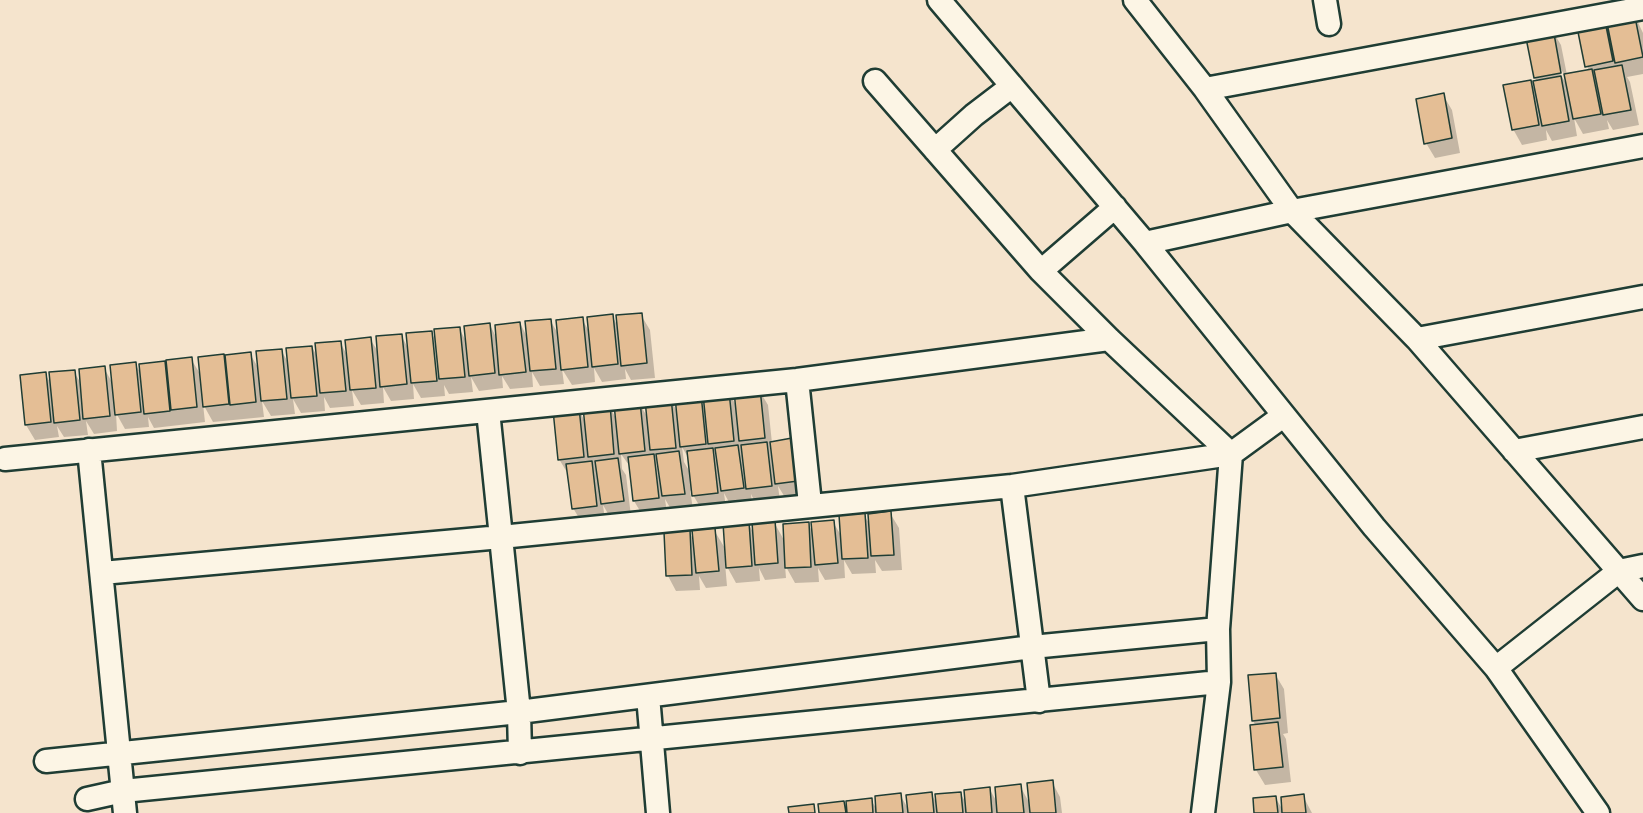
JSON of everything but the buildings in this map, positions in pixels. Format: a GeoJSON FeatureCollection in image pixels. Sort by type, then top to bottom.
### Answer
{"type":"FeatureCollection","features":[{"type":"Feature","properties":{"kind":"street"},"geometry":{"type":"LineString","coordinates":[[939,0],[1003,92],[1107,215],[1145,243],[1276,421],[1374,527],[1496,668],[1598,813]]}},
{"type":"Feature","properties":{"kind":"street"},"geometry":{"type":"LineString","coordinates":[[1135,0],[1205,89],[1292,211],[1417,339],[1643,599]]}},
{"type":"Feature","properties":{"kind":"street"},"geometry":{"type":"LineString","coordinates":[[1325,0],[1329,24]]}},
{"type":"Feature","properties":{"kind":"street"},"geometry":{"type":"LineString","coordinates":[[1205,89],[1643,8]]}},
{"type":"Feature","properties":{"kind":"street"},"geometry":{"type":"LineString","coordinates":[[876,81],[1041,271],[1109,339],[1232,454]]}},
{"type":"Feature","properties":{"kind":"street"},"geometry":{"type":"LineString","coordinates":[[935,150],[1003,92]]}},
{"type":"Feature","properties":{"kind":"street"},"geometry":{"type":"LineString","coordinates":[[1145,243],[1292,211],[1643,146]]}},
{"type":"Feature","properties":{"kind":"street"},"geometry":{"type":"LineString","coordinates":[[1041,271],[1107,215]]}},
{"type":"Feature","properties":{"kind":"street"},"geometry":{"type":"LineString","coordinates":[[1417,339],[1643,297]]}},
{"type":"Feature","properties":{"kind":"street"},"geometry":{"type":"LineString","coordinates":[[5,459],[797,380],[1109,339]]}},
{"type":"Feature","properties":{"kind":"street"},"geometry":{"type":"LineString","coordinates":[[797,380],[810,504]]}},
{"type":"Feature","properties":{"kind":"street"},"geometry":{"type":"LineString","coordinates":[[488,411],[519,712],[520,753]]}},
{"type":"Feature","properties":{"kind":"street"},"geometry":{"type":"LineString","coordinates":[[102,573],[501,537],[810,504],[1012,486],[1232,454],[1276,421]]}},
{"type":"Feature","properties":{"kind":"street"},"geometry":{"type":"LineString","coordinates":[[1514,451],[1643,427]]}},
{"type":"Feature","properties":{"kind":"street"},"geometry":{"type":"LineString","coordinates":[[89,450],[124,802]]}},
{"type":"Feature","properties":{"kind":"street"},"geometry":{"type":"LineString","coordinates":[[1203,813],[1219,682],[1218,629],[1232,454]]}},
{"type":"Feature","properties":{"kind":"street"},"geometry":{"type":"LineString","coordinates":[[1012,486],[1039,701]]}},
{"type":"Feature","properties":{"kind":"street"},"geometry":{"type":"LineString","coordinates":[[1496,668],[1619,571],[1643,566]]}},
{"type":"Feature","properties":{"kind":"street"},"geometry":{"type":"LineString","coordinates":[[46,760],[519,712],[1032,647],[1218,629]]}},
{"type":"Feature","properties":{"kind":"street"},"geometry":{"type":"LineString","coordinates":[[87,799],[124,802],[520,753],[1219,682]]}},
{"type":"Feature","properties":{"kind":"street"},"geometry":{"type":"LineString","coordinates":[[648,696],[658,813]]}}]}
